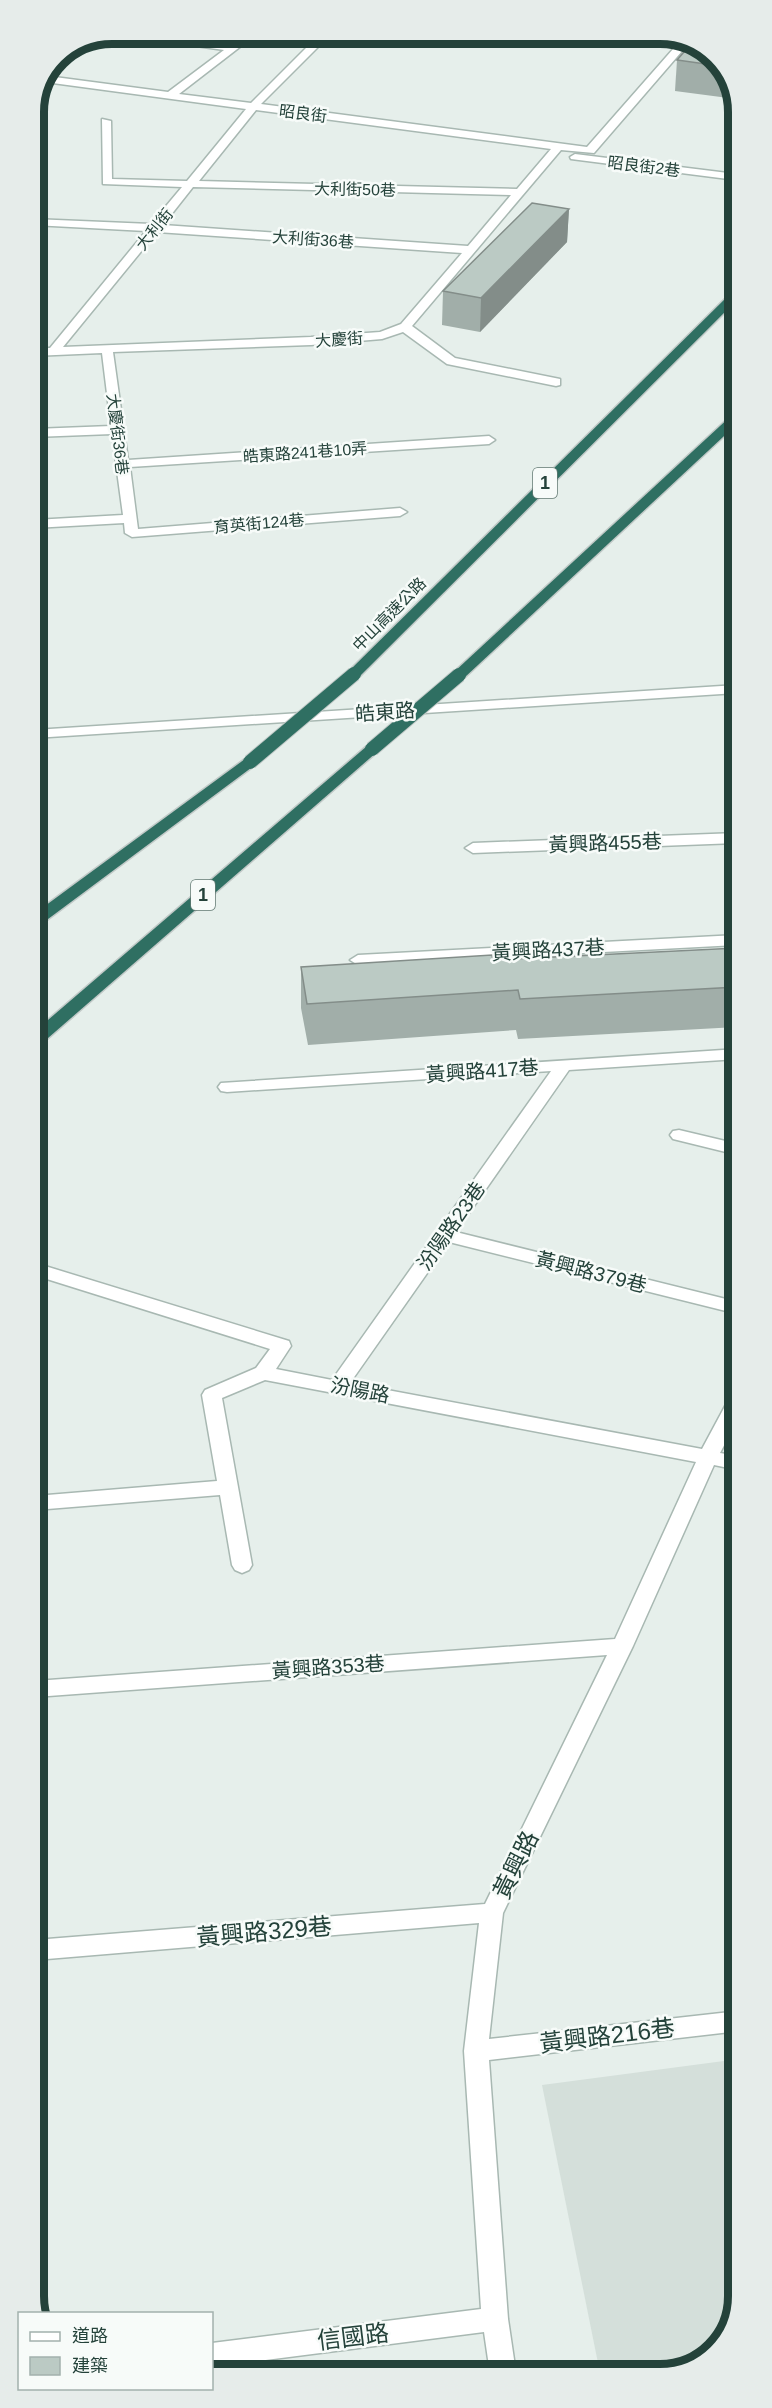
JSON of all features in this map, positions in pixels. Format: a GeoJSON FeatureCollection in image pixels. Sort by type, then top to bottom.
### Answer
{"type":"FeatureCollection","features":[{"type":"Feature","properties":{"kind":"highway","name":"中山高速公路"},"geometry":{"type":"LineString","coordinates":[[43,915],[250,762],[354,674],[728,302]]}},
{"type":"Feature","properties":{"kind":"highway","name":"1"},"geometry":{"type":"LineString","coordinates":[[43,1033],[459,675],[728,425]]}},
{"type":"Feature","properties":{"kind":"street"},"geometry":{"type":"LineString","coordinates":[[198,43],[232,48]]}},
{"type":"Feature","properties":{"kind":"street"},"geometry":{"type":"LineString","coordinates":[[169,96],[239,43]]}},
{"type":"Feature","properties":{"kind":"street","name":"大利街"},"geometry":{"type":"LineString","coordinates":[[54,351],[254,106],[317,43]]}},
{"type":"Feature","properties":{"kind":"street"},"geometry":{"type":"LineString","coordinates":[[556,382],[451,361],[405,327],[556,150],[590,151],[681,47]]}},
{"type":"Feature","properties":{"kind":"street","name":"昭良街"},"geometry":{"type":"LineString","coordinates":[[52,80],[254,106],[556,150]]}},
{"type":"Feature","properties":{"kind":"street","name":"大利街50巷"},"geometry":{"type":"LineString","coordinates":[[106,121],[107,182],[520,192]]}},
{"type":"Feature","properties":{"kind":"street","name":"昭良街2巷"},"geometry":{"type":"LineString","coordinates":[[556,150],[728,176]]}},
{"type":"Feature","properties":{"kind":"street","name":"大利街36巷"},"geometry":{"type":"LineString","coordinates":[[43,222],[471,250]]}},
{"type":"Feature","properties":{"kind":"street","name":"大慶街"},"geometry":{"type":"LineString","coordinates":[[43,352],[382,336],[405,327]]}},
{"type":"Feature","properties":{"kind":"street","name":"大慶街36巷"},"geometry":{"type":"LineString","coordinates":[[107,349],[129,519]]}},
{"type":"Feature","properties":{"kind":"street"},"geometry":{"type":"LineString","coordinates":[[43,433],[117,430]]}},
{"type":"Feature","properties":{"kind":"street","name":"皓東路241巷10弄"},"geometry":{"type":"LineString","coordinates":[[122,464],[489,440]]}},
{"type":"Feature","properties":{"kind":"street","name":"育英街124巷"},"geometry":{"type":"LineString","coordinates":[[129,519],[132,533],[400,512]]}},
{"type":"Feature","properties":{"kind":"street"},"geometry":{"type":"LineString","coordinates":[[43,524],[129,519]]}},
{"type":"Feature","properties":{"kind":"street","name":"皓東路"},"geometry":{"type":"LineString","coordinates":[[43,733],[728,690]]}},
{"type":"Feature","properties":{"kind":"street","name":"黃興路455巷"},"geometry":{"type":"LineString","coordinates":[[473,848],[728,838]]}},
{"type":"Feature","properties":{"kind":"street","name":"黃興路437巷"},"geometry":{"type":"LineString","coordinates":[[358,960],[728,940]]}},
{"type":"Feature","properties":{"kind":"street","name":"黃興路417巷"},"geometry":{"type":"LineString","coordinates":[[227,1087],[728,1055]]}},
{"type":"Feature","properties":{"kind":"street","name":"汾陽路23巷"},"geometry":{"type":"LineString","coordinates":[[338,1386],[564,1065]]}},
{"type":"Feature","properties":{"kind":"street"},"geometry":{"type":"LineString","coordinates":[[680,1135],[728,1147]]}},
{"type":"Feature","properties":{"kind":"street","name":"黃興路379巷"},"geometry":{"type":"LineString","coordinates":[[444,1235],[728,1306]]}},
{"type":"Feature","properties":{"kind":"street"},"geometry":{"type":"LineString","coordinates":[[43,1272],[282,1346],[263,1373],[212,1395],[242,1565]]}},
{"type":"Feature","properties":{"kind":"street","name":"汾陽路"},"geometry":{"type":"LineString","coordinates":[[263,1373],[728,1461]]}},
{"type":"Feature","properties":{"kind":"street","name":"黃興路"},"geometry":{"type":"LineString","coordinates":[[502,2364],[495,2319],[476,2051],[492,1913],[622,1646],[708,1457],[728,1419]]}},
{"type":"Feature","properties":{"kind":"street"},"geometry":{"type":"LineString","coordinates":[[43,1502],[228,1488]]}},
{"type":"Feature","properties":{"kind":"street","name":"黃興路353巷"},"geometry":{"type":"LineString","coordinates":[[43,1688],[622,1646]]}},
{"type":"Feature","properties":{"kind":"street","name":"黃興路329巷"},"geometry":{"type":"LineString","coordinates":[[43,1949],[492,1913]]}},
{"type":"Feature","properties":{"kind":"street","name":"黃興路216巷"},"geometry":{"type":"LineString","coordinates":[[476,2051],[728,2022]]}},
{"type":"Feature","properties":{"kind":"street","name":"信國路"},"geometry":{"type":"LineString","coordinates":[[213,2355],[495,2319]]}},
{"type":"Feature","properties":{"kind":"shaded area"},"geometry":{"type":"Polygon","coordinates":[[[728,2060],[727,2309],[725,2318],[714,2338],[698,2353],[669,2364],[598,2364],[542,2085],[728,2060]]]}},
{"type":"Feature","properties":{"kind":"building"},"geometry":{"type":"Polygon","coordinates":[[[686,49],[709,64],[677,60],[686,49]]]}},
{"type":"Feature","properties":{"kind":"building"},"geometry":{"type":"Polygon","coordinates":[[[532,203],[569,209],[481,298],[443,291],[532,203]]]}},
{"type":"Feature","properties":{"kind":"building"},"geometry":{"type":"Polygon","coordinates":[[[728,948],[728,987],[520,999],[518,990],[307,1004],[301,967],[492,955],[493,960],[728,948]]]}}]}
